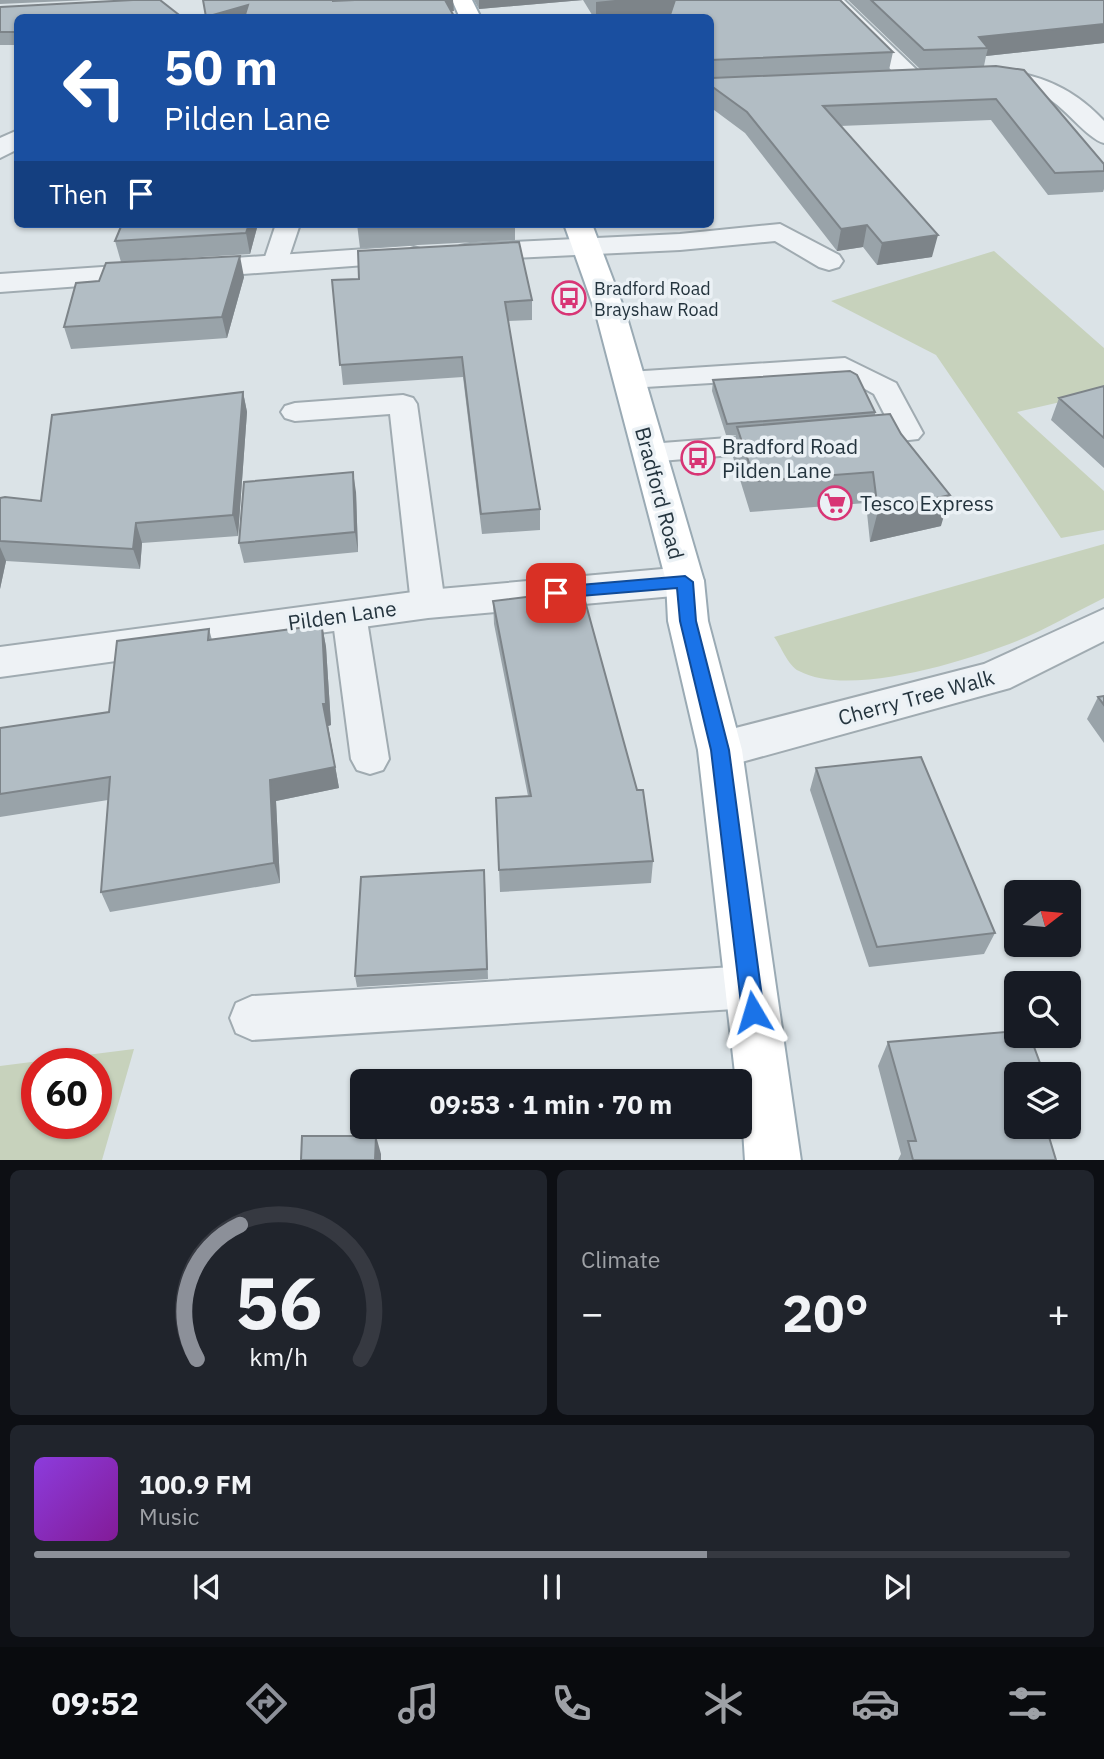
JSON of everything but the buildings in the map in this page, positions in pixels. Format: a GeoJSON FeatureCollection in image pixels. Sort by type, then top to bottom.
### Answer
{"type":"FeatureCollection","features":[{"type":"Feature","properties":{"kind":"main road","name":"Bradford Road"},"geometry":{"type":"LineString","coordinates":[[582,234],[611,314],[685,582],[688,621],[720,750],[773,1160]]}},
{"type":"Feature","properties":{"kind":"street"},"geometry":{"type":"LineString","coordinates":[[832,0],[913,79]]}},
{"type":"Feature","properties":{"kind":"street"},"geometry":{"type":"LineString","coordinates":[[886,80],[1027,78],[1061,95],[1089,118],[1104,136]]}},
{"type":"Feature","properties":{"kind":"street"},"geometry":{"type":"LineString","coordinates":[[0,283],[275,263],[582,234],[680,242],[780,232],[829,261]]}},
{"type":"Feature","properties":{"kind":"street","name":"Pilden Lane"},"geometry":{"type":"LineString","coordinates":[[0,662],[428,604],[685,582]]}},
{"type":"Feature","properties":{"kind":"street","name":"Cherry Tree Walk"},"geometry":{"type":"LineString","coordinates":[[720,750],[995,677],[1104,624]]}},
{"type":"Feature","properties":{"kind":"lane"},"geometry":{"type":"LineString","coordinates":[[275,263],[287,228]]}},
{"type":"Feature","properties":{"kind":"lane"},"geometry":{"type":"LineString","coordinates":[[629,380],[845,366],[886,389],[908,433],[649,453]]}},
{"type":"Feature","properties":{"kind":"lane"},"geometry":{"type":"LineString","coordinates":[[295,412],[403,404],[428,604]]}},
{"type":"Feature","properties":{"kind":"lane"},"geometry":{"type":"LineString","coordinates":[[349,614],[370,759]]}},
{"type":"Feature","properties":{"kind":"lane"},"geometry":{"type":"LineString","coordinates":[[252,1018],[750,987]]}},
{"type":"Feature","properties":{"kind":"green space"},"geometry":{"type":"Polygon","coordinates":[[[994,251],[1104,348],[1104,392],[1017,412],[1104,491],[1104,530],[1061,538],[936,355],[831,301],[994,251]]]}},
{"type":"Feature","properties":{"kind":"green space"},"geometry":{"type":"Polygon","coordinates":[[[1104,544],[1104,598],[1017,641],[968,658],[908,674],[847,681],[821,678],[799,671],[788,660],[774,637],[1104,544]]]}},
{"type":"Feature","properties":{"kind":"green space"},"geometry":{"type":"Polygon","coordinates":[[[134,1049],[112,1125],[112,1052],[134,1049]]]}},
{"type":"Feature","properties":{"kind":"green space"},"geometry":{"type":"Polygon","coordinates":[[[21,1063],[21,1139],[108,1139],[102,1160],[0,1160],[0,1066],[21,1063]]]}},
{"type":"Feature","properties":{"kind":"place","name":"Bradford Road Brayshaw Road"},"geometry":{"type":"Point","coordinates":[569,298]}},
{"type":"Feature","properties":{"kind":"place","name":"Bradford Road Pilden Lane"},"geometry":{"type":"Point","coordinates":[698,458]}},
{"type":"Feature","properties":{"kind":"place","name":"Tesco Express"},"geometry":{"type":"Point","coordinates":[835,503]}},
{"type":"Feature","properties":{"kind":"route"},"geometry":{"type":"LineString","coordinates":[[556,593],[685,582],[688,621],[720,750],[753,1012]]}}]}
